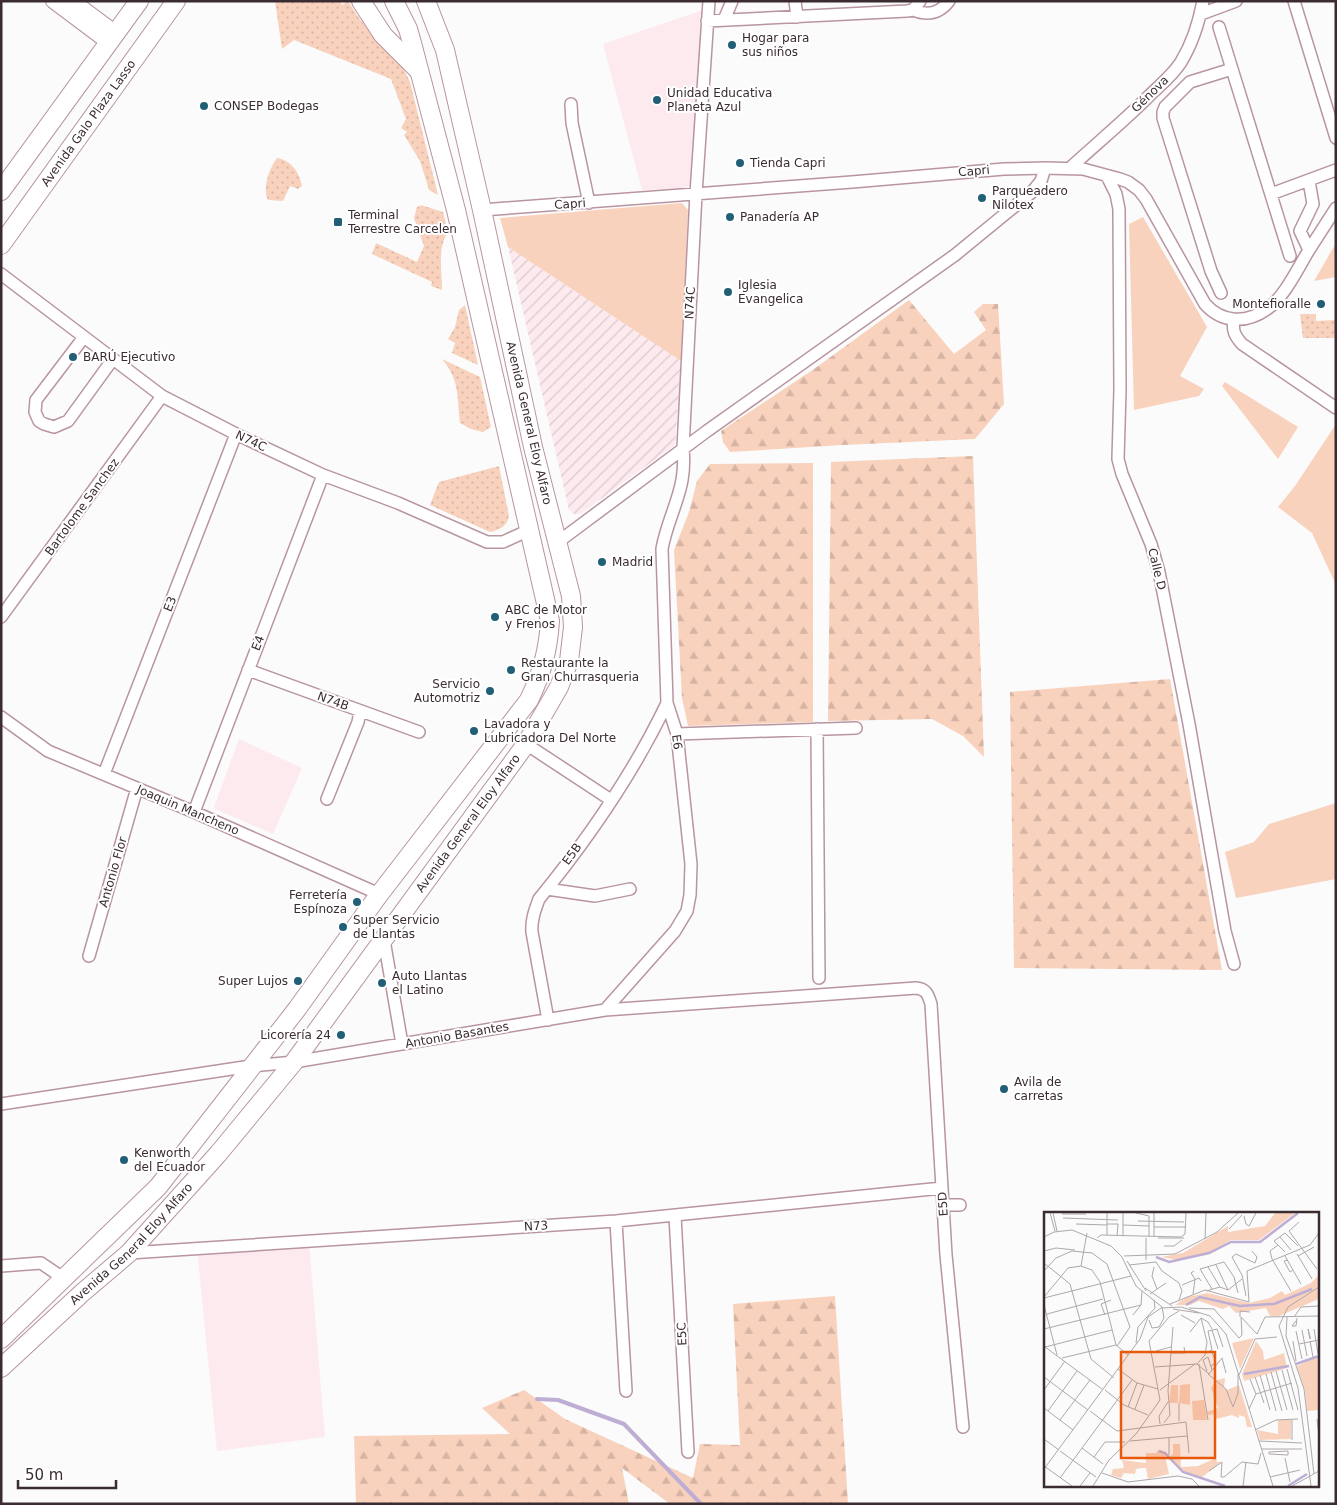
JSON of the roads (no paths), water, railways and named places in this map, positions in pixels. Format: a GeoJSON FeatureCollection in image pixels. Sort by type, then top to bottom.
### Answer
{"type":"FeatureCollection","features":[{"type":"Feature","properties":{"kind":"main road"},"geometry":{"type":"LineString","coordinates":[[1,191],[139,1]]}},
{"type":"Feature","properties":{"kind":"main road","name":"Avenida Galo Plaza Lasso"},"geometry":{"type":"LineString","coordinates":[[1,245],[176,1]]}},
{"type":"Feature","properties":{"kind":"main road"},"geometry":{"type":"LineString","coordinates":[[361,1],[383,34],[419,72]]}},
{"type":"Feature","properties":{"kind":"main road","name":"Avenida General Eloy Alfaro"},"geometry":{"type":"LineString","coordinates":[[1,1339],[158,1186],[297,1008],[379,894],[529,700],[541,676],[547,652],[550,621],[456,210],[408,29],[394,1]]}},
{"type":"Feature","properties":{"kind":"main road","name":"Avenida General Eloy Alfaro"},"geometry":{"type":"LineString","coordinates":[[1,1368],[82,1293],[129,1253],[218,1154],[294,1062],[526,744],[559,687],[569,661],[573,627],[571,596],[533,447],[445,50],[426,1]]}},
{"type":"Feature","properties":{"kind":"street"},"geometry":{"type":"LineString","coordinates":[[53,1],[113,38]]}},
{"type":"Feature","properties":{"kind":"street"},"geometry":{"type":"LineString","coordinates":[[74,1],[113,38]]}},
{"type":"Feature","properties":{"kind":"street","name":"N74C"},"geometry":{"type":"LineString","coordinates":[[683,448],[696,194],[709,1]]}},
{"type":"Feature","properties":{"kind":"street"},"geometry":{"type":"LineString","coordinates":[[724,20],[732,1]]}},
{"type":"Feature","properties":{"kind":"street"},"geometry":{"type":"LineString","coordinates":[[795,1],[797,17]]}},
{"type":"Feature","properties":{"kind":"street"},"geometry":{"type":"LineString","coordinates":[[707,21],[797,17],[917,6],[923,14],[936,13],[944,8],[949,1]]}},
{"type":"Feature","properties":{"kind":"street","name":"Génova"},"geometry":{"type":"LineString","coordinates":[[1070,168],[1170,76],[1190,46],[1201,14],[1203,1]]}},
{"type":"Feature","properties":{"kind":"street"},"geometry":{"type":"LineString","coordinates":[[1201,14],[1236,1]]}},
{"type":"Feature","properties":{"kind":"street"},"geometry":{"type":"LineString","coordinates":[[1294,1],[1336,138]]}},
{"type":"Feature","properties":{"kind":"street"},"geometry":{"type":"LineString","coordinates":[[1219,27],[1290,256]]}},
{"type":"Feature","properties":{"kind":"street"},"geometry":{"type":"LineString","coordinates":[[1221,293],[1211,271],[1163,118],[1163,112],[1165,107],[1190,82],[1232,69]]}},
{"type":"Feature","properties":{"kind":"street"},"geometry":{"type":"LineString","coordinates":[[571,104],[572,123],[589,203]]}},
{"type":"Feature","properties":{"kind":"street"},"geometry":{"type":"LineString","coordinates":[[558,542],[683,448],[955,255],[1032,192],[1041,181],[1045,168]]}},
{"type":"Feature","properties":{"kind":"street","name":"Capri"},"geometry":{"type":"LineString","coordinates":[[482,210],[1004,169],[1083,169],[1128,182],[1139,190],[1206,304],[1220,317],[1234,320]]}},
{"type":"Feature","properties":{"kind":"street"},"geometry":{"type":"LineString","coordinates":[[1271,194],[1336,170]]}},
{"type":"Feature","properties":{"kind":"street","name":"Calle D"},"geometry":{"type":"LineString","coordinates":[[1107,176],[1116,194],[1119,209],[1120,390],[1118,459],[1122,474],[1152,544],[1159,572],[1189,724],[1225,931],[1234,964]]}},
{"type":"Feature","properties":{"kind":"street"},"geometry":{"type":"LineString","coordinates":[[1309,181],[1313,204],[1300,231],[1309,250]]}},
{"type":"Feature","properties":{"kind":"street"},"geometry":{"type":"LineString","coordinates":[[1336,208],[1292,280],[1267,310],[1246,318],[1234,320],[1233,328],[1235,336],[1242,344],[1336,408]]}},
{"type":"Feature","properties":{"kind":"street","name":"N74C"},"geometry":{"type":"LineString","coordinates":[[1,274],[162,396],[236,434],[323,475],[398,503],[487,542],[503,542],[529,530]]}},
{"type":"Feature","properties":{"kind":"street"},"geometry":{"type":"LineString","coordinates":[[84,337],[36,400],[35,412],[39,421],[54,427],[68,421],[112,359]]}},
{"type":"Feature","properties":{"kind":"street","name":"Bartolome Sanchez"},"geometry":{"type":"LineString","coordinates":[[1,617],[162,396]]}},
{"type":"Feature","properties":{"kind":"street","name":"E3"},"geometry":{"type":"LineString","coordinates":[[104,774],[236,434]]}},
{"type":"Feature","properties":{"kind":"street","name":"E6"},"geometry":{"type":"LineString","coordinates":[[605,1010],[675,931],[687,911],[690,894],[691,864],[676,734],[667,703],[662,549],[665,532],[682,480],[683,448]]}},
{"type":"Feature","properties":{"kind":"street","name":"E4"},"geometry":{"type":"LineString","coordinates":[[194,812],[323,475]]}},
{"type":"Feature","properties":{"kind":"street","name":"N74B"},"geometry":{"type":"LineString","coordinates":[[248,670],[419,732]]}},
{"type":"Feature","properties":{"kind":"street","name":"E5B"},"geometry":{"type":"LineString","coordinates":[[548,1020],[532,932],[532,921],[540,899],[612,800],[642,753],[667,703]]}},
{"type":"Feature","properties":{"kind":"street"},"geometry":{"type":"LineString","coordinates":[[327,799],[360,711]]}},
{"type":"Feature","properties":{"kind":"street","name":"Joaquin Mancheno"},"geometry":{"type":"LineString","coordinates":[[1,717],[48,751],[194,812],[379,894]]}},
{"type":"Feature","properties":{"kind":"street"},"geometry":{"type":"LineString","coordinates":[[676,734],[856,728]]}},
{"type":"Feature","properties":{"kind":"street"},"geometry":{"type":"LineString","coordinates":[[817,729],[819,978]]}},
{"type":"Feature","properties":{"kind":"street"},"geometry":{"type":"LineString","coordinates":[[526,744],[612,800]]}},
{"type":"Feature","properties":{"kind":"street","name":"Antonio Flor"},"geometry":{"type":"LineString","coordinates":[[89,956],[137,788]]}},
{"type":"Feature","properties":{"kind":"street"},"geometry":{"type":"LineString","coordinates":[[547,889],[585,896],[596,896],[630,888]]}},
{"type":"Feature","properties":{"kind":"street"},"geometry":{"type":"LineString","coordinates":[[384,940],[402,1044]]}},
{"type":"Feature","properties":{"kind":"street","name":"Antonio Basantes"},"geometry":{"type":"LineString","coordinates":[[1,1104],[251,1066],[294,1062],[605,1010],[916,988]]}},
{"type":"Feature","properties":{"kind":"street","name":"E5D"},"geometry":{"type":"LineString","coordinates":[[916,988],[922,988],[927,992],[931,1004],[946,1255],[962,1428]]}},
{"type":"Feature","properties":{"kind":"street","name":"N73"},"geometry":{"type":"LineString","coordinates":[[129,1253],[616,1221],[942,1188]]}},
{"type":"Feature","properties":{"kind":"street"},"geometry":{"type":"LineString","coordinates":[[943,1206],[960,1205]]}},
{"type":"Feature","properties":{"kind":"street","name":"E5C"},"geometry":{"type":"LineString","coordinates":[[676,1216],[688,1452]]}},
{"type":"Feature","properties":{"kind":"street"},"geometry":{"type":"LineString","coordinates":[[616,1221],[626,1391]]}},
{"type":"Feature","properties":{"kind":"street"},"geometry":{"type":"LineString","coordinates":[[1,1266],[41,1263],[63,1278]]}},
{"type":"Feature","properties":{"kind":"waterway"},"geometry":{"type":"LineString","coordinates":[[537,1399],[558,1400],[624,1424],[701,1504]]}},
{"type":"Feature","properties":{"kind":"place","name":"Hogar para sus niños"},"geometry":{"type":"Point","coordinates":[732,45]}},
{"type":"Feature","properties":{"kind":"place","name":"Unidad Educativa Planeta Azul"},"geometry":{"type":"Point","coordinates":[657,100]}},
{"type":"Feature","properties":{"kind":"place","name":"CONSEP Bodegas"},"geometry":{"type":"Point","coordinates":[204,106]}},
{"type":"Feature","properties":{"kind":"place","name":"Tienda Capri"},"geometry":{"type":"Point","coordinates":[740,163]}},
{"type":"Feature","properties":{"kind":"place","name":"Parqueadero Nilotex"},"geometry":{"type":"Point","coordinates":[982,198]}},
{"type":"Feature","properties":{"kind":"place","name":"Panadería AP"},"geometry":{"type":"Point","coordinates":[730,217]}},
{"type":"Feature","properties":{"kind":"place","name":"Terminal Terrestre Carcelen"},"geometry":{"type":"Point","coordinates":[338,222]}},
{"type":"Feature","properties":{"kind":"place","name":"Iglesia Evangelica"},"geometry":{"type":"Point","coordinates":[728,292]}},
{"type":"Feature","properties":{"kind":"place","name":"Montefioralle"},"geometry":{"type":"Point","coordinates":[1321,304]}},
{"type":"Feature","properties":{"kind":"place","name":"BARÚ Ejecutivo"},"geometry":{"type":"Point","coordinates":[73,357]}},
{"type":"Feature","properties":{"kind":"place","name":"Madrid"},"geometry":{"type":"Point","coordinates":[602,562]}},
{"type":"Feature","properties":{"kind":"place","name":"ABC de Motor y Frenos"},"geometry":{"type":"Point","coordinates":[495,617]}},
{"type":"Feature","properties":{"kind":"place","name":"Restaurante la Gran Churrasqueria"},"geometry":{"type":"Point","coordinates":[511,670]}},
{"type":"Feature","properties":{"kind":"place","name":"Servicio Automotriz"},"geometry":{"type":"Point","coordinates":[490,691]}},
{"type":"Feature","properties":{"kind":"place","name":"Lavadora y Lubricadora Del Norte"},"geometry":{"type":"Point","coordinates":[474,731]}},
{"type":"Feature","properties":{"kind":"place","name":"Ferretería Espínoza"},"geometry":{"type":"Point","coordinates":[357,902]}},
{"type":"Feature","properties":{"kind":"place","name":"Super Servicio de Llantas"},"geometry":{"type":"Point","coordinates":[343,927]}},
{"type":"Feature","properties":{"kind":"place","name":"Super Lujos"},"geometry":{"type":"Point","coordinates":[298,981]}},
{"type":"Feature","properties":{"kind":"place","name":"Auto Llantas el Latino"},"geometry":{"type":"Point","coordinates":[382,983]}},
{"type":"Feature","properties":{"kind":"place","name":"Licorería 24"},"geometry":{"type":"Point","coordinates":[341,1035]}},
{"type":"Feature","properties":{"kind":"place","name":"Avila de carretas"},"geometry":{"type":"Point","coordinates":[1004,1089]}},
{"type":"Feature","properties":{"kind":"place","name":"Kenworth del Ecuador"},"geometry":{"type":"Point","coordinates":[124,1160]}}]}
